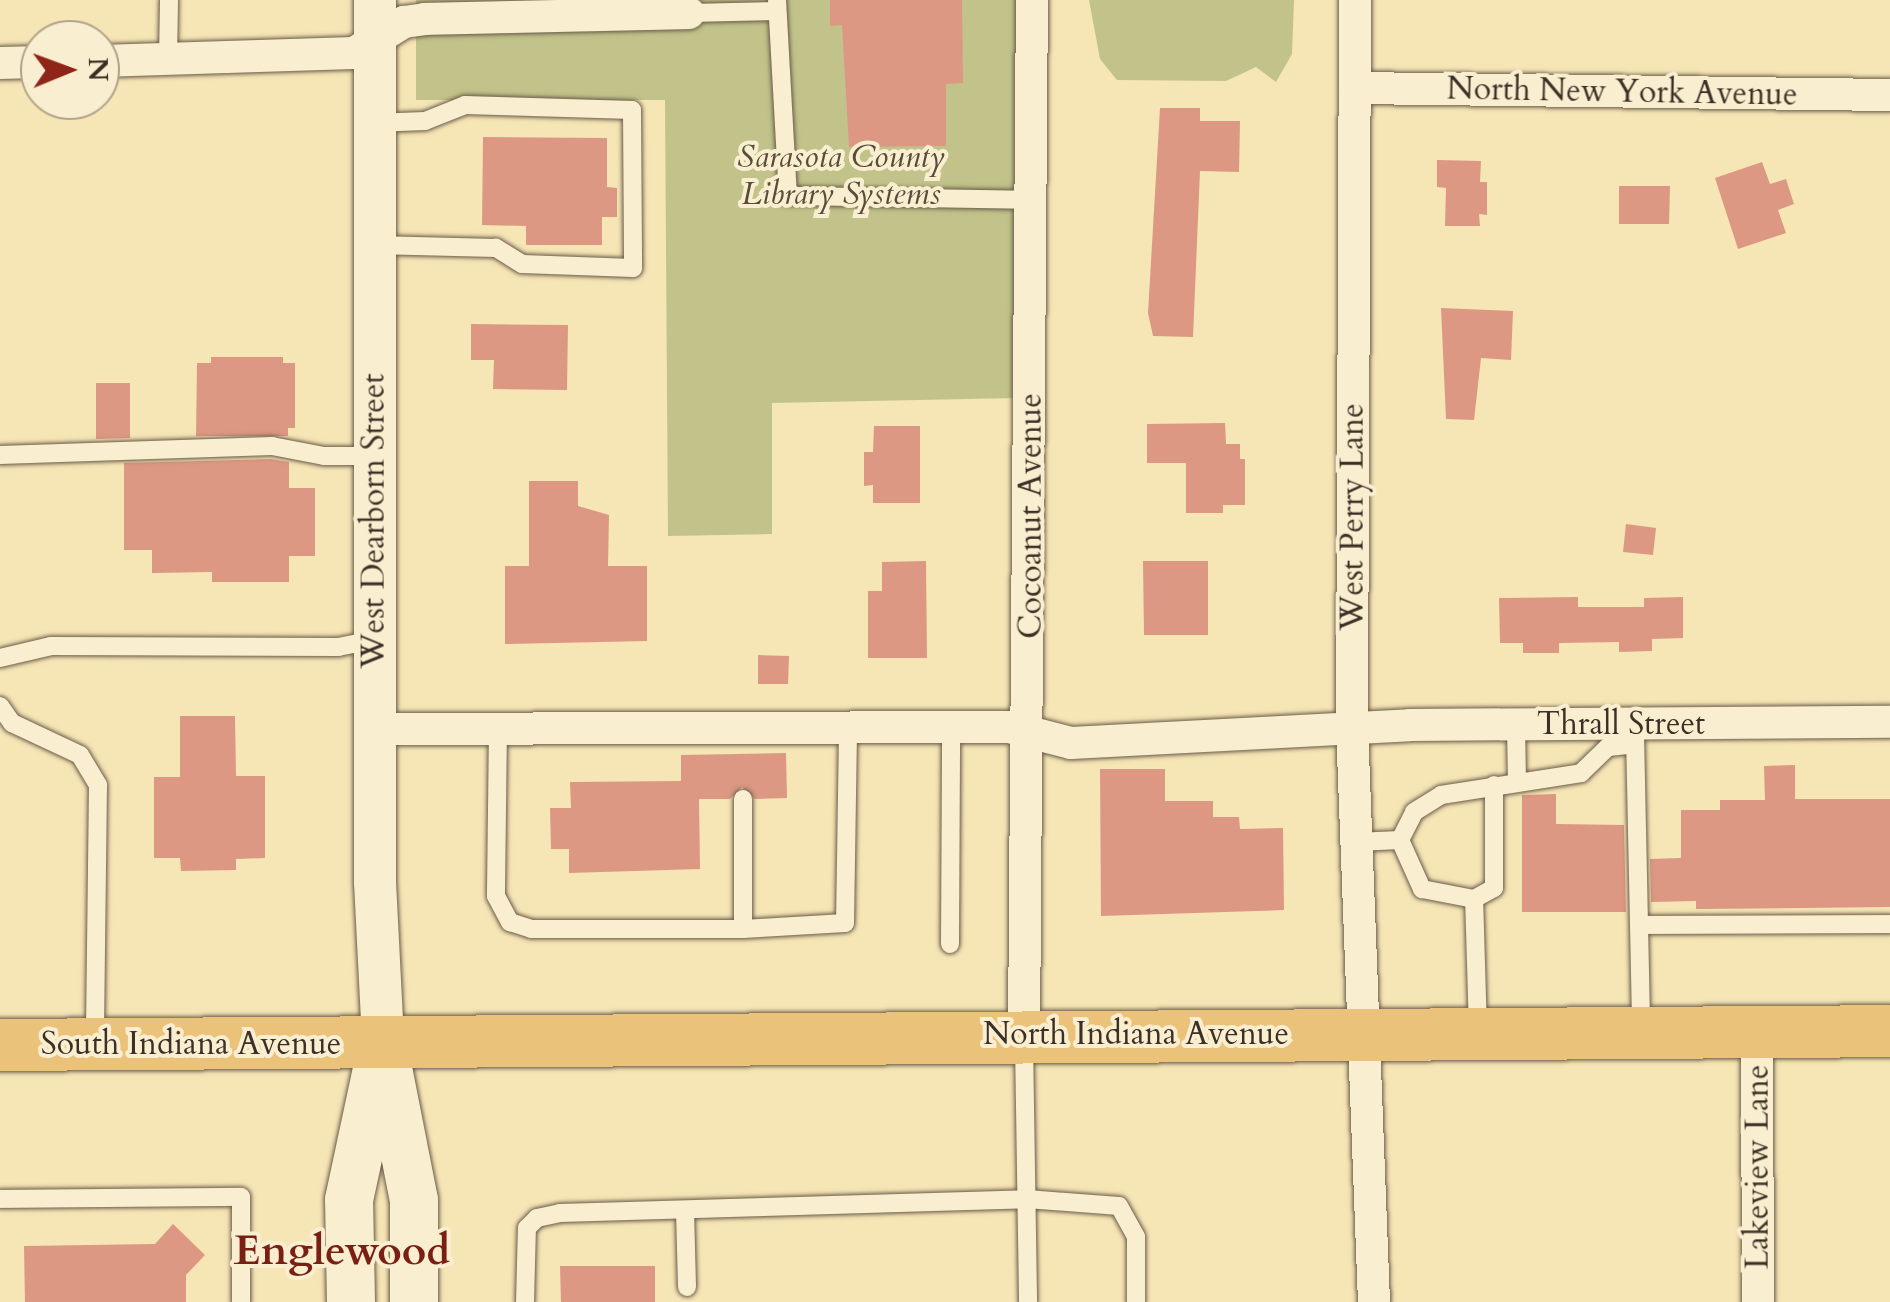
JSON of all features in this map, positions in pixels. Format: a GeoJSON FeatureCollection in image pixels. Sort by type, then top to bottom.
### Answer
{"type":"FeatureCollection","features":[{"type":"Feature","properties":{"kind":"main road","name":"North Indiana Avenue"},"geometry":{"type":"LineString","coordinates":[[383,1042],[1024,1033],[1478,1036],[1890,1031]]}},
{"type":"Feature","properties":{"kind":"main road","name":"South Indiana Avenue"},"geometry":{"type":"LineString","coordinates":[[0,1045],[383,1042]]}},
{"type":"Feature","properties":{"kind":"main road"},"geometry":{"type":"LineString","coordinates":[[350,1302],[350,1200],[383,1042]]}},
{"type":"Feature","properties":{"kind":"main road"},"geometry":{"type":"LineString","coordinates":[[383,1042],[414,1200],[414,1302]]}},
{"type":"Feature","properties":{"kind":"street","name":"Cocoanut Avenue"},"geometry":{"type":"LineString","coordinates":[[1024,1033],[1030,736],[1032,0]]}},
{"type":"Feature","properties":{"kind":"street","name":"West Perry Lane"},"geometry":{"type":"LineString","coordinates":[[1355,0],[1352,727],[1362,1035],[1372,1142],[1374,1302]]}},
{"type":"Feature","properties":{"kind":"street"},"geometry":{"type":"LineString","coordinates":[[120,60],[319,57],[354,53],[374,20],[689,6]]}},
{"type":"Feature","properties":{"kind":"street","name":"West Dearborn Street"},"geometry":{"type":"LineString","coordinates":[[374,20],[374,640],[383,1042]]}},
{"type":"Feature","properties":{"kind":"street","name":"North New York Avenue"},"geometry":{"type":"LineString","coordinates":[[1355,88],[1890,95]]}},
{"type":"Feature","properties":{"kind":"street","name":"Thrall Street"},"geometry":{"type":"LineString","coordinates":[[375,728],[498,728],[741,741],[848,727],[1009,727],[1030,736],[1071,743],[1352,727],[1516,725],[1635,734],[1890,722]]}},
{"type":"Feature","properties":{"kind":"street","name":"Lakeview Lane"},"geometry":{"type":"LineString","coordinates":[[1758,1031],[1758,1302]]}},
{"type":"Feature","properties":{"kind":"lane"},"geometry":{"type":"LineString","coordinates":[[168,59],[169,0]]}},
{"type":"Feature","properties":{"kind":"lane"},"geometry":{"type":"LineString","coordinates":[[689,6],[777,6],[788,196],[1031,200]]}},
{"type":"Feature","properties":{"kind":"lane"},"geometry":{"type":"LineString","coordinates":[[374,123],[426,121],[465,106],[632,110],[632,268],[522,264],[496,248],[374,246]]}},
{"type":"Feature","properties":{"kind":"lane"},"geometry":{"type":"LineString","coordinates":[[0,456],[272,446],[324,456],[374,456]]}},
{"type":"Feature","properties":{"kind":"lane"},"geometry":{"type":"LineString","coordinates":[[0,658],[51,646],[338,647],[374,640]]}},
{"type":"Feature","properties":{"kind":"lane"},"geometry":{"type":"LineString","coordinates":[[0,706],[12,722],[80,755],[98,784],[95,1045]]}},
{"type":"Feature","properties":{"kind":"lane"},"geometry":{"type":"LineString","coordinates":[[1516,725],[1517,780]]}},
{"type":"Feature","properties":{"kind":"lane"},"geometry":{"type":"LineString","coordinates":[[498,728],[500,911],[531,929],[743,930],[846,923],[848,727]]}},
{"type":"Feature","properties":{"kind":"lane"},"geometry":{"type":"LineString","coordinates":[[950,944],[951,727]]}},
{"type":"Feature","properties":{"kind":"lane"},"geometry":{"type":"LineString","coordinates":[[1400,840],[1426,802],[1494,784],[1581,774],[1608,747],[1635,734],[1642,925],[1641,1033]]}},
{"type":"Feature","properties":{"kind":"lane"},"geometry":{"type":"LineString","coordinates":[[1400,840],[1422,889],[1474,898],[1494,888],[1494,784]]}},
{"type":"Feature","properties":{"kind":"lane"},"geometry":{"type":"LineString","coordinates":[[742,799],[743,930]]}},
{"type":"Feature","properties":{"kind":"lane"},"geometry":{"type":"LineString","coordinates":[[1356,842],[1400,840]]}},
{"type":"Feature","properties":{"kind":"lane"},"geometry":{"type":"LineString","coordinates":[[1474,898],[1478,1036]]}},
{"type":"Feature","properties":{"kind":"lane"},"geometry":{"type":"LineString","coordinates":[[1642,925],[1890,924]]}},
{"type":"Feature","properties":{"kind":"lane"},"geometry":{"type":"LineString","coordinates":[[1024,1033],[1028,1302]]}},
{"type":"Feature","properties":{"kind":"lane"},"geometry":{"type":"LineString","coordinates":[[0,1200],[241,1197],[241,1302]]}},
{"type":"Feature","properties":{"kind":"lane"},"geometry":{"type":"LineString","coordinates":[[526,1302],[524,1243],[537,1218],[1026,1199],[1119,1206],[1136,1237],[1136,1302]]}},
{"type":"Feature","properties":{"kind":"lane"},"geometry":{"type":"LineString","coordinates":[[685,1210],[686,1286]]}},
{"type":"Feature","properties":{"kind":"green space","name":"Sarasota County Library Systems"},"geometry":{"type":"Polygon","coordinates":[[[416,0],[1017,0],[1016,398],[772,403],[772,534],[668,536],[665,100],[416,100],[416,0]]]}},
{"type":"Feature","properties":{"kind":"green space"},"geometry":{"type":"Polygon","coordinates":[[[1089,0],[1294,0],[1292,54],[1276,82],[1256,67],[1226,81],[1117,80],[1100,59],[1089,0]]]}},
{"type":"Feature","properties":{"kind":"building"},"geometry":{"type":"Polygon","coordinates":[[[830,0],[962,0],[963,83],[946,84],[946,146],[849,147],[842,25],[830,26],[830,0]]]}},
{"type":"Feature","properties":{"kind":"building"},"geometry":{"type":"Polygon","coordinates":[[[1160,108],[1200,108],[1200,121],[1240,121],[1239,172],[1200,171],[1193,337],[1153,336],[1148,313],[1160,108]]]}},
{"type":"Feature","properties":{"kind":"building"},"geometry":{"type":"Polygon","coordinates":[[[483,137],[607,138],[607,187],[617,188],[617,217],[602,217],[602,245],[526,245],[526,226],[482,225],[483,137]]]}},
{"type":"Feature","properties":{"kind":"building"},"geometry":{"type":"Polygon","coordinates":[[[1437,160],[1481,161],[1480,182],[1487,182],[1487,215],[1479,214],[1480,226],[1445,226],[1446,188],[1437,187],[1437,160]]]}},
{"type":"Feature","properties":{"kind":"building"},"geometry":{"type":"Polygon","coordinates":[[[1762,162],[1770,184],[1786,179],[1794,204],[1778,210],[1786,233],[1738,249],[1715,178],[1762,162]]]}},
{"type":"Feature","properties":{"kind":"building"},"geometry":{"type":"Polygon","coordinates":[[[1619,186],[1670,186],[1669,224],[1619,224],[1619,186]]]}},
{"type":"Feature","properties":{"kind":"building"},"geometry":{"type":"Polygon","coordinates":[[[1441,308],[1513,311],[1511,360],[1481,358],[1474,420],[1446,419],[1441,308]]]}},
{"type":"Feature","properties":{"kind":"building"},"geometry":{"type":"Polygon","coordinates":[[[471,324],[568,325],[567,390],[493,389],[494,360],[471,360],[471,324]]]}},
{"type":"Feature","properties":{"kind":"building"},"geometry":{"type":"Polygon","coordinates":[[[211,357],[283,357],[283,363],[295,363],[295,428],[288,428],[288,436],[196,436],[197,363],[211,363],[211,357]]]}},
{"type":"Feature","properties":{"kind":"building"},"geometry":{"type":"Polygon","coordinates":[[[96,383],[130,383],[130,438],[96,439],[96,383]]]}},
{"type":"Feature","properties":{"kind":"building"},"geometry":{"type":"Polygon","coordinates":[[[1225,423],[1226,444],[1240,444],[1240,459],[1245,459],[1245,505],[1223,505],[1223,513],[1186,513],[1186,463],[1147,463],[1147,424],[1225,423]]]}},
{"type":"Feature","properties":{"kind":"building"},"geometry":{"type":"Polygon","coordinates":[[[874,426],[920,426],[920,503],[873,503],[873,485],[864,486],[864,452],[873,452],[874,426]]]}},
{"type":"Feature","properties":{"kind":"building"},"geometry":{"type":"Polygon","coordinates":[[[271,459],[289,462],[289,488],[315,488],[315,556],[289,556],[289,582],[212,582],[212,572],[152,573],[152,550],[124,550],[124,463],[271,459]]]}},
{"type":"Feature","properties":{"kind":"building"},"geometry":{"type":"Polygon","coordinates":[[[529,481],[578,481],[578,506],[609,515],[608,566],[647,566],[647,641],[505,644],[505,566],[529,566],[529,481]]]}},
{"type":"Feature","properties":{"kind":"building"},"geometry":{"type":"Polygon","coordinates":[[[1626,524],[1656,528],[1653,555],[1623,552],[1626,524]]]}},
{"type":"Feature","properties":{"kind":"building"},"geometry":{"type":"Polygon","coordinates":[[[926,561],[927,658],[868,658],[868,591],[882,591],[882,562],[926,561]]]}},
{"type":"Feature","properties":{"kind":"building"},"geometry":{"type":"Polygon","coordinates":[[[1143,561],[1208,561],[1208,635],[1144,635],[1143,561]]]}},
{"type":"Feature","properties":{"kind":"building"},"geometry":{"type":"Polygon","coordinates":[[[1578,597],[1578,607],[1644,607],[1644,598],[1683,597],[1683,638],[1652,639],[1652,651],[1619,652],[1619,642],[1559,643],[1559,653],[1523,653],[1523,643],[1500,643],[1499,598],[1578,597]]]}},
{"type":"Feature","properties":{"kind":"building"},"geometry":{"type":"Polygon","coordinates":[[[758,655],[789,656],[788,684],[758,684],[758,655]]]}},
{"type":"Feature","properties":{"kind":"building"},"geometry":{"type":"Polygon","coordinates":[[[180,716],[235,716],[236,776],[265,776],[265,858],[236,859],[236,870],[181,871],[180,858],[154,858],[154,777],[180,777],[180,716]]]}},
{"type":"Feature","properties":{"kind":"building"},"geometry":{"type":"Polygon","coordinates":[[[786,753],[787,798],[755,799],[742,787],[730,799],[699,799],[700,869],[569,873],[569,849],[551,849],[550,808],[571,808],[570,782],[681,781],[681,755],[786,753]]]}},
{"type":"Feature","properties":{"kind":"building"},"geometry":{"type":"Polygon","coordinates":[[[1795,765],[1795,799],[1890,799],[1890,907],[1696,909],[1696,901],[1651,902],[1650,859],[1681,858],[1681,810],[1720,810],[1720,800],[1765,800],[1764,766],[1795,765]]]}},
{"type":"Feature","properties":{"kind":"building"},"geometry":{"type":"Polygon","coordinates":[[[1100,769],[1165,769],[1165,801],[1213,801],[1213,817],[1239,817],[1240,829],[1283,828],[1284,910],[1101,916],[1100,769]]]}},
{"type":"Feature","properties":{"kind":"building"},"geometry":{"type":"Polygon","coordinates":[[[1556,794],[1556,824],[1624,825],[1626,912],[1522,912],[1522,795],[1556,794]]]}},
{"type":"Feature","properties":{"kind":"building"},"geometry":{"type":"Polygon","coordinates":[[[173,1224],[205,1255],[186,1275],[186,1302],[25,1302],[24,1246],[155,1244],[173,1224]]]}},
{"type":"Feature","properties":{"kind":"building"},"geometry":{"type":"Polygon","coordinates":[[[560,1266],[655,1266],[655,1302],[561,1302],[560,1266]]]}},
{"type":"Feature","properties":{"kind":"district","name":"Englewood"},"geometry":{"type":"Point","coordinates":[342,1251]}}]}
